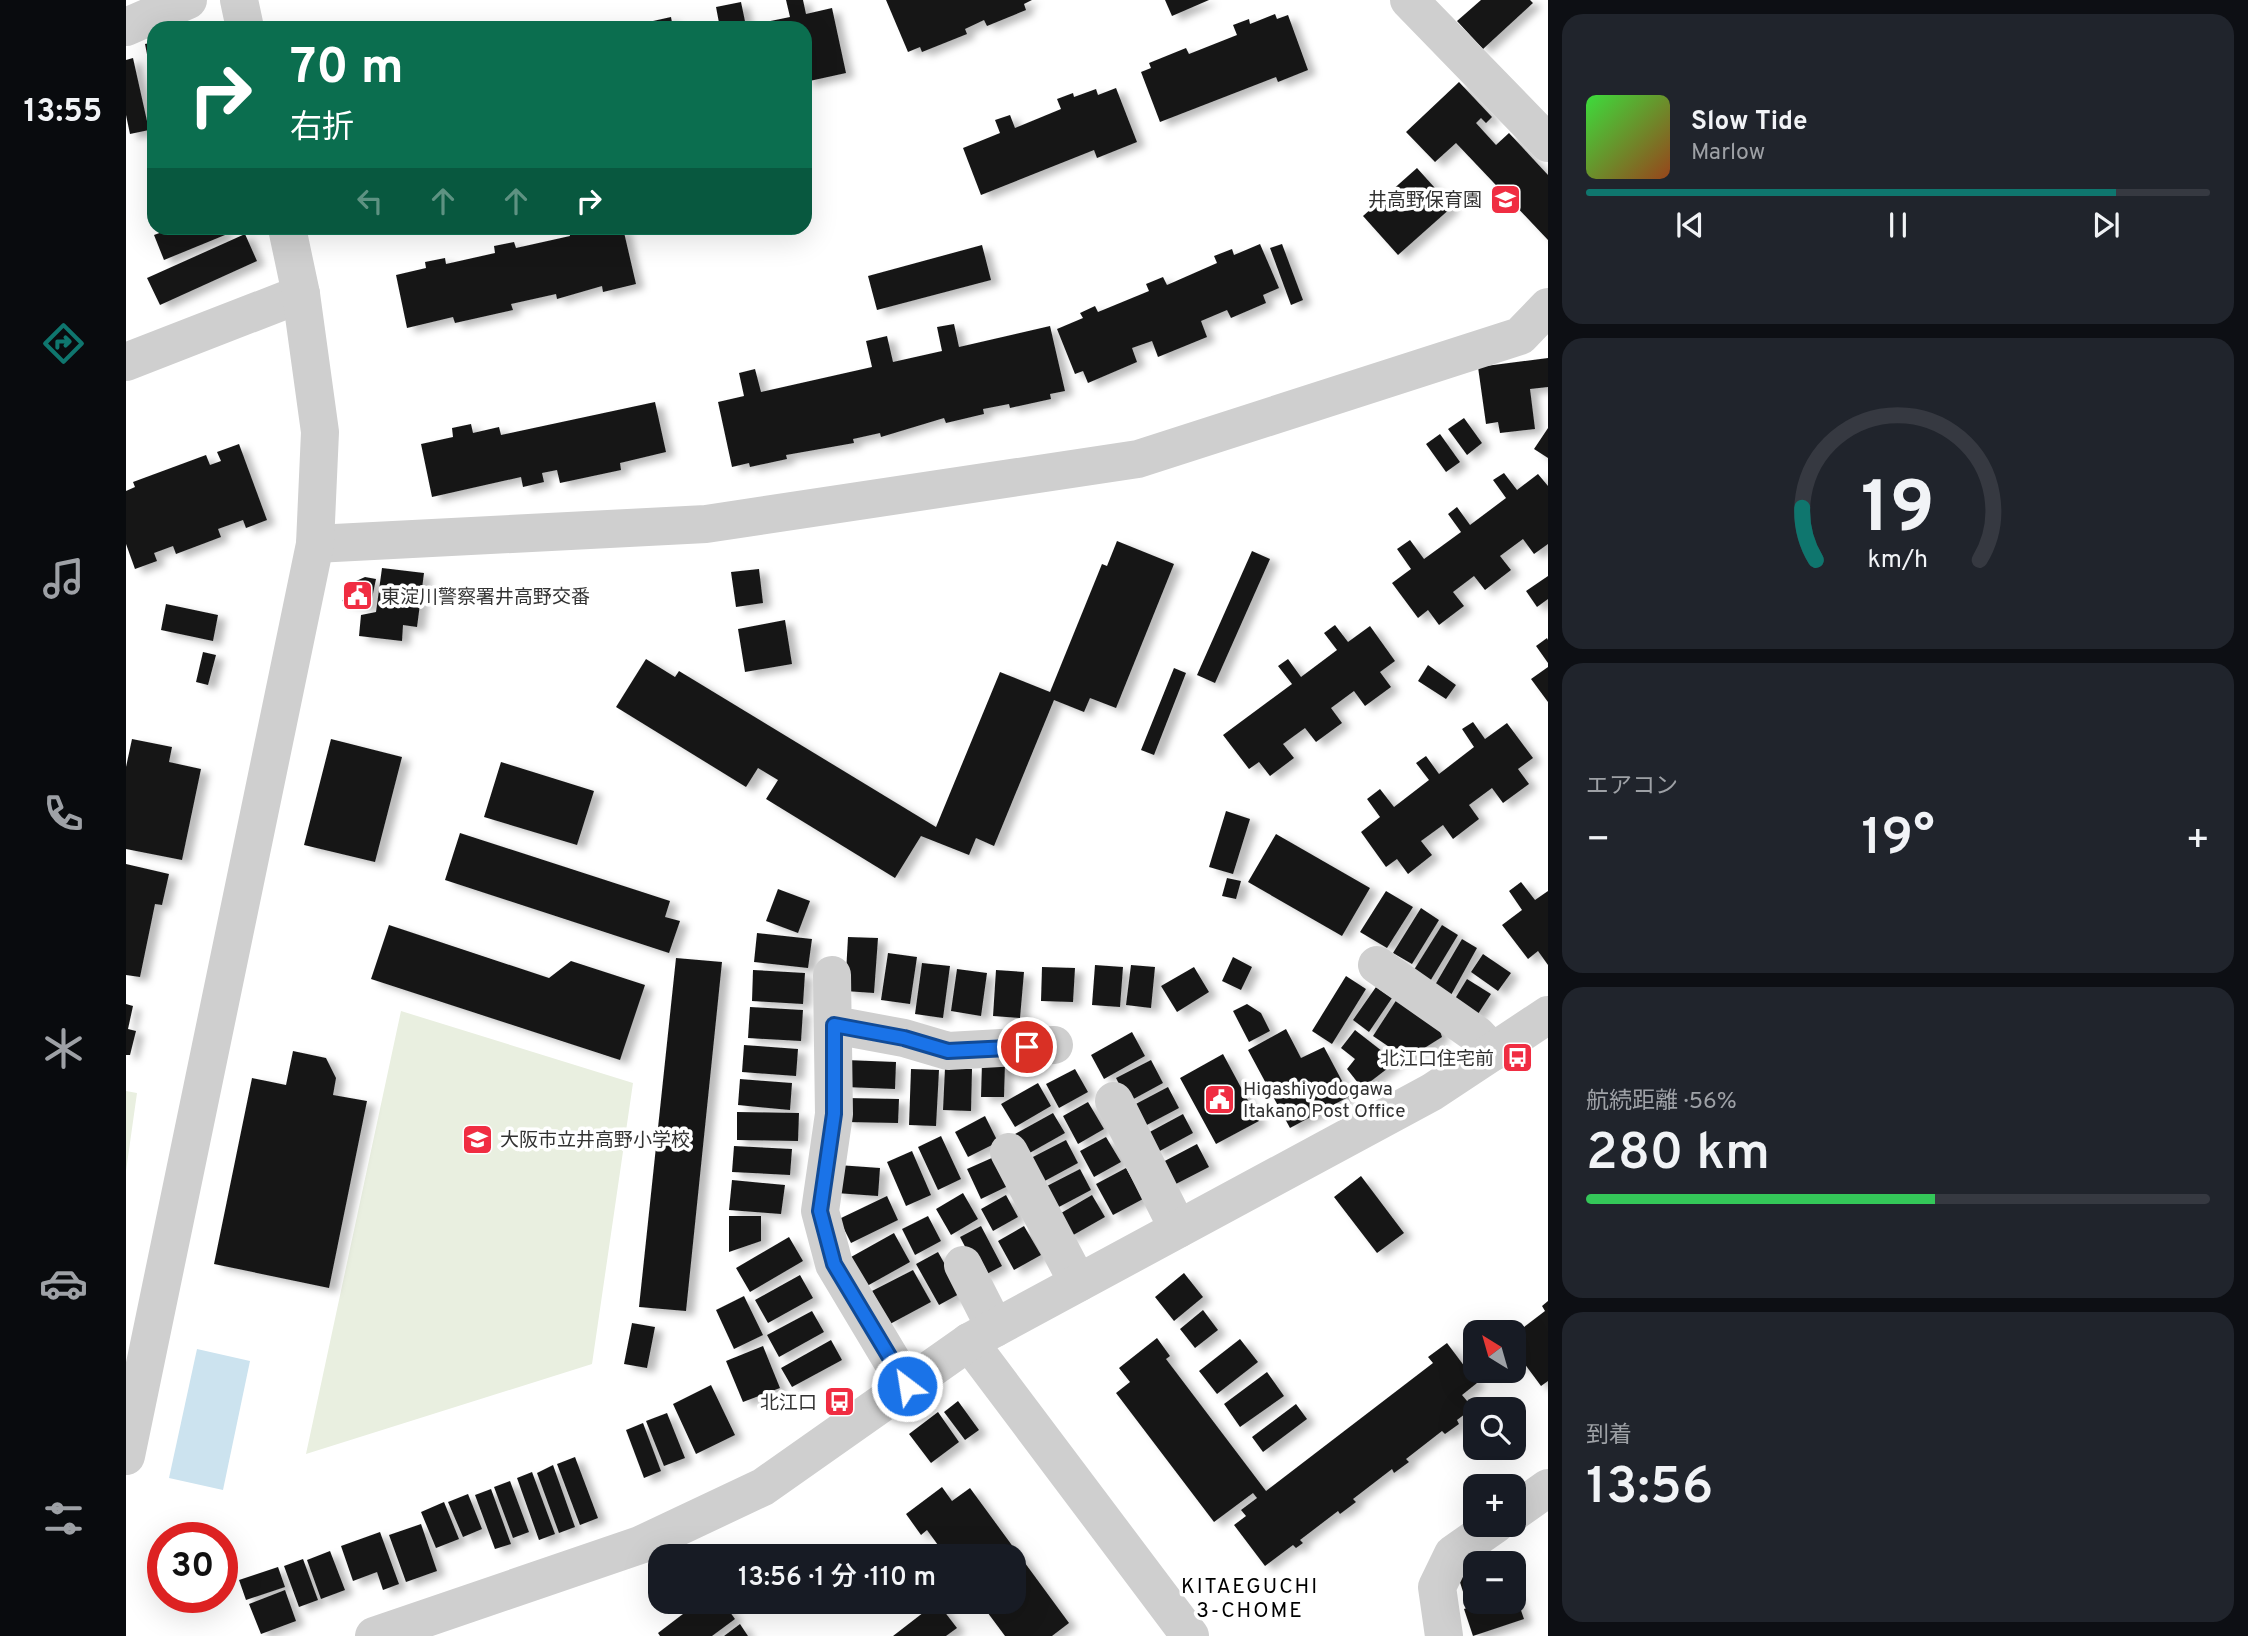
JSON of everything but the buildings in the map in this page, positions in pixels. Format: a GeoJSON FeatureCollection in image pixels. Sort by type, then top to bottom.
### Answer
{"type":"FeatureCollection","features":[{"type":"Feature","properties":{"kind":"street"},"geometry":{"type":"LineString","coordinates":[[126,27],[188,0]]}},
{"type":"Feature","properties":{"kind":"street"},"geometry":{"type":"LineString","coordinates":[[239,0],[244,21]]}},
{"type":"Feature","properties":{"kind":"street"},"geometry":{"type":"LineString","coordinates":[[1409,0],[1548,143]]}},
{"type":"Feature","properties":{"kind":"street"},"geometry":{"type":"LineString","coordinates":[[126,1456],[316,544],[320,432],[301,294],[288,235]]}},
{"type":"Feature","properties":{"kind":"street"},"geometry":{"type":"LineString","coordinates":[[126,362],[301,294]]}},
{"type":"Feature","properties":{"kind":"street"},"geometry":{"type":"LineString","coordinates":[[316,544],[706,524],[1138,459],[1520,336],[1548,307]]}},
{"type":"Feature","properties":{"kind":"street"},"geometry":{"type":"LineString","coordinates":[[1377,965],[1477,1035],[1493,1052]]}},
{"type":"Feature","properties":{"kind":"street"},"geometry":{"type":"LineString","coordinates":[[832,975],[834,1114],[820,1211],[834,1264],[907,1386]]}},
{"type":"Feature","properties":{"kind":"street"},"geometry":{"type":"LineString","coordinates":[[374,1636],[640,1545],[763,1487],[982,1335],[1432,1092],[1548,1015]]}},
{"type":"Feature","properties":{"kind":"street"},"geometry":{"type":"LineString","coordinates":[[834,1025],[904,1038],[948,1051],[1054,1045]]}},
{"type":"Feature","properties":{"kind":"street"},"geometry":{"type":"LineString","coordinates":[[1114,1101],[1178,1229]]}},
{"type":"Feature","properties":{"kind":"street"},"geometry":{"type":"LineString","coordinates":[[1009,1152],[1078,1283]]}},
{"type":"Feature","properties":{"kind":"street"},"geometry":{"type":"LineString","coordinates":[[963,1265],[982,1335],[1190,1636]]}},
{"type":"Feature","properties":{"kind":"street"},"geometry":{"type":"LineString","coordinates":[[1444,1636],[1437,1587],[1453,1554],[1477,1537]]}},
{"type":"Feature","properties":{"kind":"green space"},"geometry":{"type":"Polygon","coordinates":[[[401,1011],[633,1083],[592,1364],[306,1454],[401,1011]]]}},
{"type":"Feature","properties":{"kind":"green space"},"geometry":{"type":"Polygon","coordinates":[[[126,1091],[137,1093],[126,1171],[126,1091]]]}},
{"type":"Feature","properties":{"kind":"water"},"geometry":{"type":"Polygon","coordinates":[[[197,1349],[250,1361],[223,1490],[169,1478],[197,1349]]]}},
{"type":"Feature","properties":{"kind":"place","name":"井高野保育園"},"geometry":{"type":"Point","coordinates":[1505,199]}},
{"type":"Feature","properties":{"kind":"place","name":"東淀川警察署井高野交番"},"geometry":{"type":"Point","coordinates":[358,596]}},
{"type":"Feature","properties":{"kind":"place","name":"北江口住宅前"},"geometry":{"type":"Point","coordinates":[1517,1058]}},
{"type":"Feature","properties":{"kind":"place","name":"Higashiyodogawa Itakano Post Office"},"geometry":{"type":"Point","coordinates":[1220,1099]}},
{"type":"Feature","properties":{"kind":"place","name":"大阪市立井高野小学校"},"geometry":{"type":"Point","coordinates":[477,1139]}},
{"type":"Feature","properties":{"kind":"place","name":"北江口"},"geometry":{"type":"Point","coordinates":[840,1402]}},
{"type":"Feature","properties":{"kind":"district","name":"KITAEGUCHI 3-CHOME"},"geometry":{"type":"Point","coordinates":[1250,1598]}},
{"type":"Feature","properties":{"kind":"route"},"geometry":{"type":"LineString","coordinates":[[907,1386],[834,1264],[820,1211],[834,1114],[834,1025],[904,1038],[948,1051],[1027,1047]]}}]}
